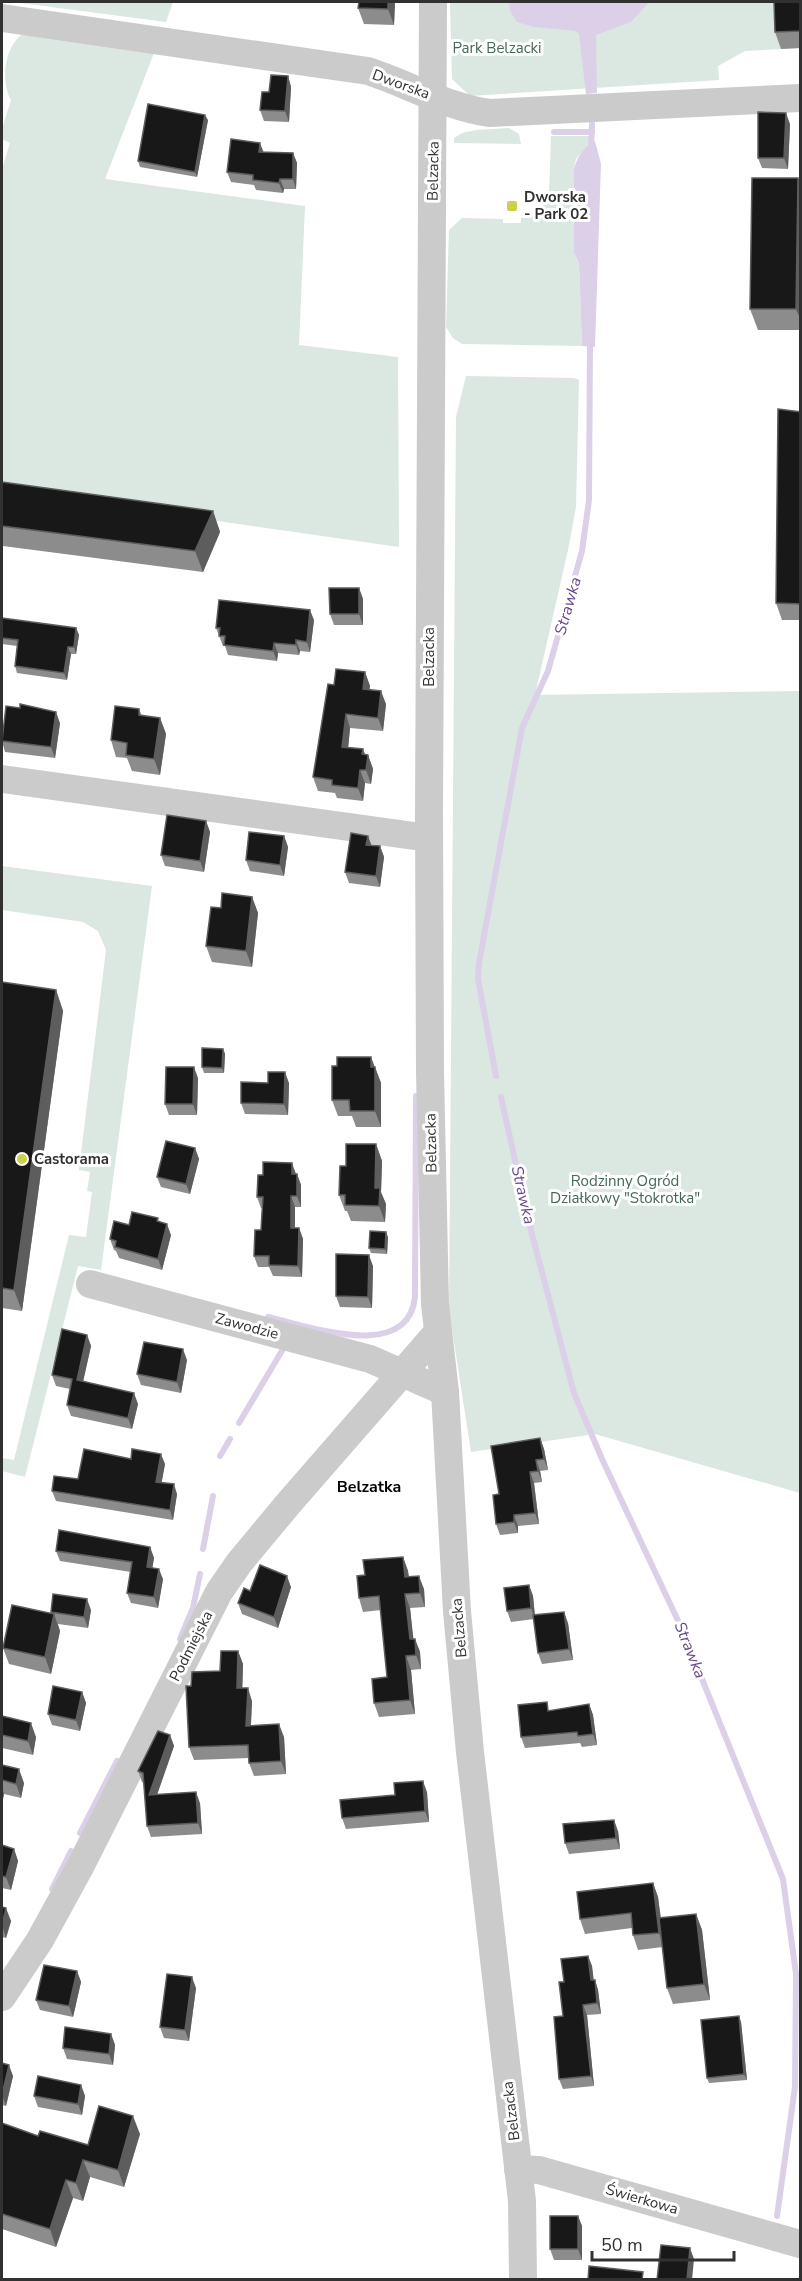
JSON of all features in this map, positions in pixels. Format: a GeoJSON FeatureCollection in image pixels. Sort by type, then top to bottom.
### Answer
{"type":"FeatureCollection","features":[{"type":"Feature","properties":{"kind":"street","name":"Belzacka"},"geometry":{"type":"LineString","coordinates":[[433,2],[434,96],[429,387],[429,838],[430,1071],[437,1334],[445,1392],[457,1611],[470,1752],[522,2201],[523,2280]]}},
{"type":"Feature","properties":{"kind":"street","name":"Dworska"},"geometry":{"type":"LineString","coordinates":[[2,18],[368,71],[466,108],[494,113],[801,98]]}},
{"type":"Feature","properties":{"kind":"street"},"geometry":{"type":"LineString","coordinates":[[2,779],[429,838]]}},
{"type":"Feature","properties":{"kind":"street","name":"Zawodzie"},"geometry":{"type":"LineString","coordinates":[[90,1284],[370,1359],[445,1392]]}},
{"type":"Feature","properties":{"kind":"street","name":"Podmiejska"},"geometry":{"type":"LineString","coordinates":[[2,1997],[40,1940],[81,1865],[219,1592],[239,1563],[437,1334]]}},
{"type":"Feature","properties":{"kind":"street","name":"Świerkowa"},"geometry":{"type":"LineString","coordinates":[[518,2169],[539,2170],[801,2244]]}},
{"type":"Feature","properties":{"kind":"green space"},"geometry":{"type":"Polygon","coordinates":[[[13,2],[173,2],[166,22],[13,2]]]}},
{"type":"Feature","properties":{"kind":"green space","name":"Park Belzacki"},"geometry":{"type":"Polygon","coordinates":[[[450,2],[800,2],[800,48],[745,51],[718,66],[719,80],[470,96],[452,79],[450,2]]]}},
{"type":"Feature","properties":{"kind":"green space"},"geometry":{"type":"Polygon","coordinates":[[[27,31],[156,48],[105,179],[305,206],[299,345],[398,357],[399,547],[2,490],[2,169],[10,143],[2,139],[2,129],[11,100],[5,73],[13,44],[27,31]]]}},
{"type":"Feature","properties":{"kind":"green space"},"geometry":{"type":"Polygon","coordinates":[[[509,128],[519,134],[521,144],[454,143],[454,138],[462,133],[509,128]]]}},
{"type":"Feature","properties":{"kind":"green space"},"geometry":{"type":"Polygon","coordinates":[[[551,136],[589,136],[589,144],[576,159],[574,169],[574,253],[579,263],[582,346],[462,344],[453,338],[446,327],[449,230],[462,218],[503,219],[503,223],[521,223],[521,218],[539,212],[549,195],[551,136]]]}},
{"type":"Feature","properties":{"kind":"green space","name":"Rodzinny Ogród Działkowy \"Stokrotka\""},"geometry":{"type":"Polygon","coordinates":[[[466,376],[574,378],[579,380],[576,507],[535,695],[800,691],[800,1493],[595,1434],[471,1452],[449,1310],[456,417],[466,376]]]}},
{"type":"Feature","properties":{"kind":"green space"},"geometry":{"type":"Polygon","coordinates":[[[2,866],[152,886],[101,1270],[78,1266],[25,1477],[2,1471],[2,1458],[14,1460],[69,1235],[86,1237],[92,1192],[87,1191],[90,1172],[79,1170],[106,950],[98,931],[83,922],[2,910],[2,866]]]}},
{"type":"Feature","properties":{"kind":"shaded area"},"geometry":{"type":"Polygon","coordinates":[[[509,2],[649,2],[631,22],[596,35],[597,93],[586,94],[579,34],[576,31],[534,27],[517,22],[510,11],[509,2]]]}},
{"type":"Feature","properties":{"kind":"shaded area"},"geometry":{"type":"Polygon","coordinates":[[[595,141],[601,164],[595,347],[582,346],[579,263],[574,253],[574,169],[582,152],[595,141]]]}},
{"type":"Feature","properties":{"kind":"building"},"geometry":{"type":"Polygon","coordinates":[[[359,2],[388,2],[388,9],[358,8],[359,2]]]}},
{"type":"Feature","properties":{"kind":"building"},"geometry":{"type":"Polygon","coordinates":[[[774,2],[801,2],[801,31],[775,32],[774,2]]]}},
{"type":"Feature","properties":{"kind":"building"},"geometry":{"type":"Polygon","coordinates":[[[271,75],[288,76],[285,111],[260,110],[262,92],[269,92],[271,75]]]}},
{"type":"Feature","properties":{"kind":"building"},"geometry":{"type":"Polygon","coordinates":[[[148,104],[205,115],[195,172],[138,161],[148,104]]]}},
{"type":"Feature","properties":{"kind":"building"},"geometry":{"type":"Polygon","coordinates":[[[758,112],[786,113],[784,158],[758,158],[758,112]]]}},
{"type":"Feature","properties":{"kind":"building"},"geometry":{"type":"Polygon","coordinates":[[[231,139],[260,143],[259,152],[293,153],[293,179],[280,179],[279,183],[253,180],[253,175],[227,172],[231,139]]]}},
{"type":"Feature","properties":{"kind":"building"},"geometry":{"type":"Polygon","coordinates":[[[752,178],[798,178],[796,309],[750,309],[752,178]]]}},
{"type":"Feature","properties":{"kind":"building"},"geometry":{"type":"Polygon","coordinates":[[[778,409],[801,412],[801,604],[776,603],[778,409]]]}},
{"type":"Feature","properties":{"kind":"building"},"geometry":{"type":"Polygon","coordinates":[[[2,482],[213,511],[195,551],[2,526],[2,482]]]}},
{"type":"Feature","properties":{"kind":"building"},"geometry":{"type":"Polygon","coordinates":[[[329,588],[359,588],[359,614],[330,614],[329,588]]]}},
{"type":"Feature","properties":{"kind":"building"},"geometry":{"type":"Polygon","coordinates":[[[219,600],[310,610],[307,642],[296,640],[296,645],[274,643],[273,651],[224,645],[225,636],[219,636],[220,628],[216,628],[219,600]]]}},
{"type":"Feature","properties":{"kind":"building"},"geometry":{"type":"Polygon","coordinates":[[[2,618],[76,628],[74,647],[68,647],[64,673],[15,666],[18,640],[2,638],[2,618]]]}},
{"type":"Feature","properties":{"kind":"building"},"geometry":{"type":"Polygon","coordinates":[[[336,669],[365,672],[363,689],[381,691],[378,718],[346,714],[342,747],[363,749],[362,754],[368,755],[366,770],[360,770],[358,788],[332,785],[332,780],[313,777],[328,684],[334,685],[336,669]]]}},
{"type":"Feature","properties":{"kind":"building"},"geometry":{"type":"Polygon","coordinates":[[[20,704],[56,712],[51,747],[2,741],[6,706],[20,708],[20,704]]]}},
{"type":"Feature","properties":{"kind":"building"},"geometry":{"type":"Polygon","coordinates":[[[115,706],[139,709],[139,715],[160,718],[154,759],[126,755],[127,743],[111,740],[115,706]]]}},
{"type":"Feature","properties":{"kind":"building"},"geometry":{"type":"Polygon","coordinates":[[[167,815],[206,821],[200,861],[161,855],[167,815]]]}},
{"type":"Feature","properties":{"kind":"building"},"geometry":{"type":"Polygon","coordinates":[[[249,832],[284,836],[280,865],[246,860],[249,832]]]}},
{"type":"Feature","properties":{"kind":"building"},"geometry":{"type":"Polygon","coordinates":[[[351,833],[368,836],[366,845],[380,846],[376,876],[345,872],[351,833]]]}},
{"type":"Feature","properties":{"kind":"building"},"geometry":{"type":"Polygon","coordinates":[[[222,893],[252,897],[246,951],[206,946],[211,907],[221,908],[222,893]]]}},
{"type":"Feature","properties":{"kind":"building","name":"Castorama"},"geometry":{"type":"Polygon","coordinates":[[[2,982],[56,990],[14,1290],[2,1288],[2,982]]]}},
{"type":"Feature","properties":{"kind":"building"},"geometry":{"type":"Polygon","coordinates":[[[202,1048],[223,1049],[222,1068],[202,1067],[202,1048]]]}},
{"type":"Feature","properties":{"kind":"building"},"geometry":{"type":"Polygon","coordinates":[[[337,1057],[371,1057],[371,1067],[375,1067],[375,1111],[350,1111],[349,1100],[332,1100],[332,1066],[337,1066],[337,1057]]]}},
{"type":"Feature","properties":{"kind":"building"},"geometry":{"type":"Polygon","coordinates":[[[166,1067],[194,1067],[193,1104],[165,1104],[166,1067]]]}},
{"type":"Feature","properties":{"kind":"building"},"geometry":{"type":"Polygon","coordinates":[[[268,1072],[285,1072],[284,1104],[241,1103],[241,1082],[268,1083],[268,1072]]]}},
{"type":"Feature","properties":{"kind":"building"},"geometry":{"type":"Polygon","coordinates":[[[166,1141],[195,1148],[186,1184],[157,1177],[166,1141]]]}},
{"type":"Feature","properties":{"kind":"building"},"geometry":{"type":"Polygon","coordinates":[[[346,1144],[376,1144],[375,1188],[380,1188],[379,1206],[345,1205],[345,1195],[339,1195],[340,1166],[346,1166],[346,1144]]]}},
{"type":"Feature","properties":{"kind":"building"},"geometry":{"type":"Polygon","coordinates":[[[263,1162],[292,1163],[292,1174],[297,1174],[297,1196],[291,1196],[291,1228],[299,1228],[298,1266],[269,1265],[269,1256],[254,1256],[255,1230],[261,1230],[263,1197],[257,1197],[258,1175],[263,1175],[263,1162]]]}},
{"type":"Feature","properties":{"kind":"building"},"geometry":{"type":"Polygon","coordinates":[[[132,1212],[158,1218],[157,1221],[167,1224],[158,1259],[115,1247],[116,1241],[110,1239],[114,1221],[129,1225],[132,1212]]]}},
{"type":"Feature","properties":{"kind":"building"},"geometry":{"type":"Polygon","coordinates":[[[370,1231],[386,1232],[385,1249],[369,1248],[370,1231]]]}},
{"type":"Feature","properties":{"kind":"building"},"geometry":{"type":"Polygon","coordinates":[[[336,1254],[369,1255],[368,1297],[336,1296],[336,1254]]]}},
{"type":"Feature","properties":{"kind":"building"},"geometry":{"type":"Polygon","coordinates":[[[62,1329],[87,1335],[77,1380],[134,1393],[128,1418],[67,1405],[72,1379],[52,1375],[62,1329]]]}},
{"type":"Feature","properties":{"kind":"building"},"geometry":{"type":"Polygon","coordinates":[[[144,1342],[183,1349],[177,1382],[137,1374],[144,1342]]]}},
{"type":"Feature","properties":{"kind":"building"},"geometry":{"type":"Polygon","coordinates":[[[540,1438],[544,1459],[536,1460],[538,1471],[530,1472],[535,1513],[514,1515],[514,1522],[496,1524],[493,1495],[499,1494],[491,1446],[540,1438]]]}},
{"type":"Feature","properties":{"kind":"building"},"geometry":{"type":"Polygon","coordinates":[[[84,1449],[131,1459],[132,1449],[161,1454],[156,1482],[174,1484],[170,1510],[52,1491],[54,1476],[78,1479],[84,1449]]]}},
{"type":"Feature","properties":{"kind":"building"},"geometry":{"type":"Polygon","coordinates":[[[59,1530],[150,1547],[147,1567],[159,1569],[154,1597],[127,1593],[132,1562],[56,1551],[59,1530]]]}},
{"type":"Feature","properties":{"kind":"building"},"geometry":{"type":"Polygon","coordinates":[[[403,1557],[405,1577],[419,1576],[420,1593],[405,1594],[410,1639],[415,1639],[416,1655],[406,1656],[410,1700],[374,1703],[372,1679],[387,1677],[379,1596],[359,1598],[357,1576],[365,1575],[363,1560],[403,1557]]]}},
{"type":"Feature","properties":{"kind":"building"},"geometry":{"type":"Polygon","coordinates":[[[260,1565],[287,1576],[274,1617],[238,1603],[244,1588],[250,1591],[260,1565]]]}},
{"type":"Feature","properties":{"kind":"building"},"geometry":{"type":"Polygon","coordinates":[[[529,1585],[531,1608],[507,1611],[504,1588],[529,1585]]]}},
{"type":"Feature","properties":{"kind":"building"},"geometry":{"type":"Polygon","coordinates":[[[53,1594],[87,1599],[84,1617],[51,1612],[53,1594]]]}},
{"type":"Feature","properties":{"kind":"building"},"geometry":{"type":"Polygon","coordinates":[[[12,1605],[54,1614],[45,1657],[3,1648],[12,1605]]]}},
{"type":"Feature","properties":{"kind":"building"},"geometry":{"type":"Polygon","coordinates":[[[564,1612],[569,1649],[538,1653],[533,1615],[564,1612]]]}},
{"type":"Feature","properties":{"kind":"building"},"geometry":{"type":"Polygon","coordinates":[[[221,1651],[238,1651],[237,1688],[248,1688],[246,1726],[279,1724],[281,1761],[249,1763],[248,1745],[189,1747],[186,1686],[191,1686],[192,1672],[220,1671],[221,1651]]]}},
{"type":"Feature","properties":{"kind":"building"},"geometry":{"type":"Polygon","coordinates":[[[53,1686],[82,1692],[76,1720],[48,1714],[53,1686]]]}},
{"type":"Feature","properties":{"kind":"building"},"geometry":{"type":"Polygon","coordinates":[[[547,1702],[548,1711],[589,1704],[593,1734],[578,1736],[577,1732],[521,1737],[518,1705],[547,1702]]]}},
{"type":"Feature","properties":{"kind":"building"},"geometry":{"type":"Polygon","coordinates":[[[2,1716],[31,1723],[28,1741],[2,1735],[2,1716]]]}},
{"type":"Feature","properties":{"kind":"building"},"geometry":{"type":"Polygon","coordinates":[[[158,1731],[170,1735],[149,1795],[196,1792],[198,1823],[147,1826],[143,1773],[138,1771],[158,1731]]]}},
{"type":"Feature","properties":{"kind":"building"},"geometry":{"type":"Polygon","coordinates":[[[2,1765],[19,1769],[16,1784],[2,1780],[2,1765]]]}},
{"type":"Feature","properties":{"kind":"building"},"geometry":{"type":"Polygon","coordinates":[[[423,1781],[425,1811],[342,1818],[340,1800],[395,1795],[394,1783],[423,1781]]]}},
{"type":"Feature","properties":{"kind":"building"},"geometry":{"type":"Polygon","coordinates":[[[614,1820],[616,1838],[565,1843],[563,1824],[614,1820]]]}},
{"type":"Feature","properties":{"kind":"building"},"geometry":{"type":"Polygon","coordinates":[[[2,1845],[14,1849],[6,1877],[2,1876],[2,1845]]]}},
{"type":"Feature","properties":{"kind":"building"},"geometry":{"type":"Polygon","coordinates":[[[653,1883],[659,1933],[633,1935],[631,1913],[580,1919],[577,1892],[653,1883]]]}},
{"type":"Feature","properties":{"kind":"building"},"geometry":{"type":"Polygon","coordinates":[[[2,1907],[6,1908],[2,1925],[2,1907]]]}},
{"type":"Feature","properties":{"kind":"building"},"geometry":{"type":"Polygon","coordinates":[[[696,1914],[704,1984],[667,1988],[659,1918],[696,1914]]]}},
{"type":"Feature","properties":{"kind":"building"},"geometry":{"type":"Polygon","coordinates":[[[588,1956],[591,1980],[595,1980],[597,2003],[583,2005],[591,2076],[559,2079],[554,2017],[563,2016],[559,1982],[564,1982],[561,1959],[588,1956]]]}},
{"type":"Feature","properties":{"kind":"building"},"geometry":{"type":"Polygon","coordinates":[[[44,1965],[77,1971],[69,2006],[36,2000],[44,1965]]]}},
{"type":"Feature","properties":{"kind":"building"},"geometry":{"type":"Polygon","coordinates":[[[167,1974],[192,1977],[185,2030],[160,2027],[167,1974]]]}},
{"type":"Feature","properties":{"kind":"building"},"geometry":{"type":"Polygon","coordinates":[[[739,2016],[744,2074],[707,2078],[701,2020],[739,2016]]]}},
{"type":"Feature","properties":{"kind":"building"},"geometry":{"type":"Polygon","coordinates":[[[65,2027],[111,2034],[109,2054],[63,2048],[65,2027]]]}},
{"type":"Feature","properties":{"kind":"building"},"geometry":{"type":"Polygon","coordinates":[[[2,2063],[9,2065],[2,2095],[2,2063]]]}},
{"type":"Feature","properties":{"kind":"building"},"geometry":{"type":"Polygon","coordinates":[[[38,2076],[81,2085],[78,2104],[34,2096],[38,2076]]]}},
{"type":"Feature","properties":{"kind":"building"},"geometry":{"type":"Polygon","coordinates":[[[99,2106],[133,2116],[118,2170],[83,2160],[76,2183],[66,2180],[50,2229],[2,2214],[2,2123],[38,2136],[40,2131],[88,2145],[99,2106]]]}},
{"type":"Feature","properties":{"kind":"building"},"geometry":{"type":"Polygon","coordinates":[[[550,2216],[578,2216],[578,2249],[550,2249],[550,2216]]]}},
{"type":"Feature","properties":{"kind":"building"},"geometry":{"type":"Polygon","coordinates":[[[661,2245],[690,2248],[687,2280],[657,2280],[661,2245]]]}},
{"type":"Feature","properties":{"kind":"building"},"geometry":{"type":"Polygon","coordinates":[[[589,2266],[643,2272],[642,2280],[588,2280],[589,2266]]]}},
{"type":"Feature","properties":{"kind":"waterway","name":"Strawka"},"geometry":{"type":"LineString","coordinates":[[591,150],[592,124]]}},
{"type":"Feature","properties":{"kind":"waterway"},"geometry":{"type":"LineString","coordinates":[[554,132],[592,132]]}},
{"type":"Feature","properties":{"kind":"waterway","name":"Strawka"},"geometry":{"type":"LineString","coordinates":[[496,1076],[478,979],[479,963],[522,728],[548,671],[582,551],[589,500],[590,340]]}},
{"type":"Feature","properties":{"kind":"waterway"},"geometry":{"type":"LineString","coordinates":[[268,1317],[354,1335],[376,1335],[395,1329],[408,1317],[415,1297],[416,1096]]}},
{"type":"Feature","properties":{"kind":"waterway","name":"Strawka"},"geometry":{"type":"LineString","coordinates":[[501,1097],[529,1223],[574,1393],[602,1459],[681,1627],[783,1879],[796,1974],[795,2087],[777,2216]]}},
{"type":"Feature","properties":{"kind":"waterway"},"geometry":{"type":"LineString","coordinates":[[239,1423],[286,1344]]}},
{"type":"Feature","properties":{"kind":"waterway"},"geometry":{"type":"LineString","coordinates":[[220,1456],[230,1439]]}},
{"type":"Feature","properties":{"kind":"waterway"},"geometry":{"type":"LineString","coordinates":[[203,1549],[213,1496]]}},
{"type":"Feature","properties":{"kind":"waterway"},"geometry":{"type":"LineString","coordinates":[[180,1639],[193,1608],[200,1574]]}},
{"type":"Feature","properties":{"kind":"waterway"},"geometry":{"type":"LineString","coordinates":[[80,1833],[117,1761]]}},
{"type":"Feature","properties":{"kind":"waterway"},"geometry":{"type":"LineString","coordinates":[[52,1889],[71,1851]]}},
{"type":"Feature","properties":{"kind":"place","name":"Dworska - Park 02"},"geometry":{"type":"Point","coordinates":[512,206]}},
{"type":"Feature","properties":{"kind":"place","name":"Castorama"},"geometry":{"type":"Point","coordinates":[22,1159]}},
{"type":"Feature","properties":{"kind":"district","name":"Belzatka"},"geometry":{"type":"Point","coordinates":[369,1487]}}]}
